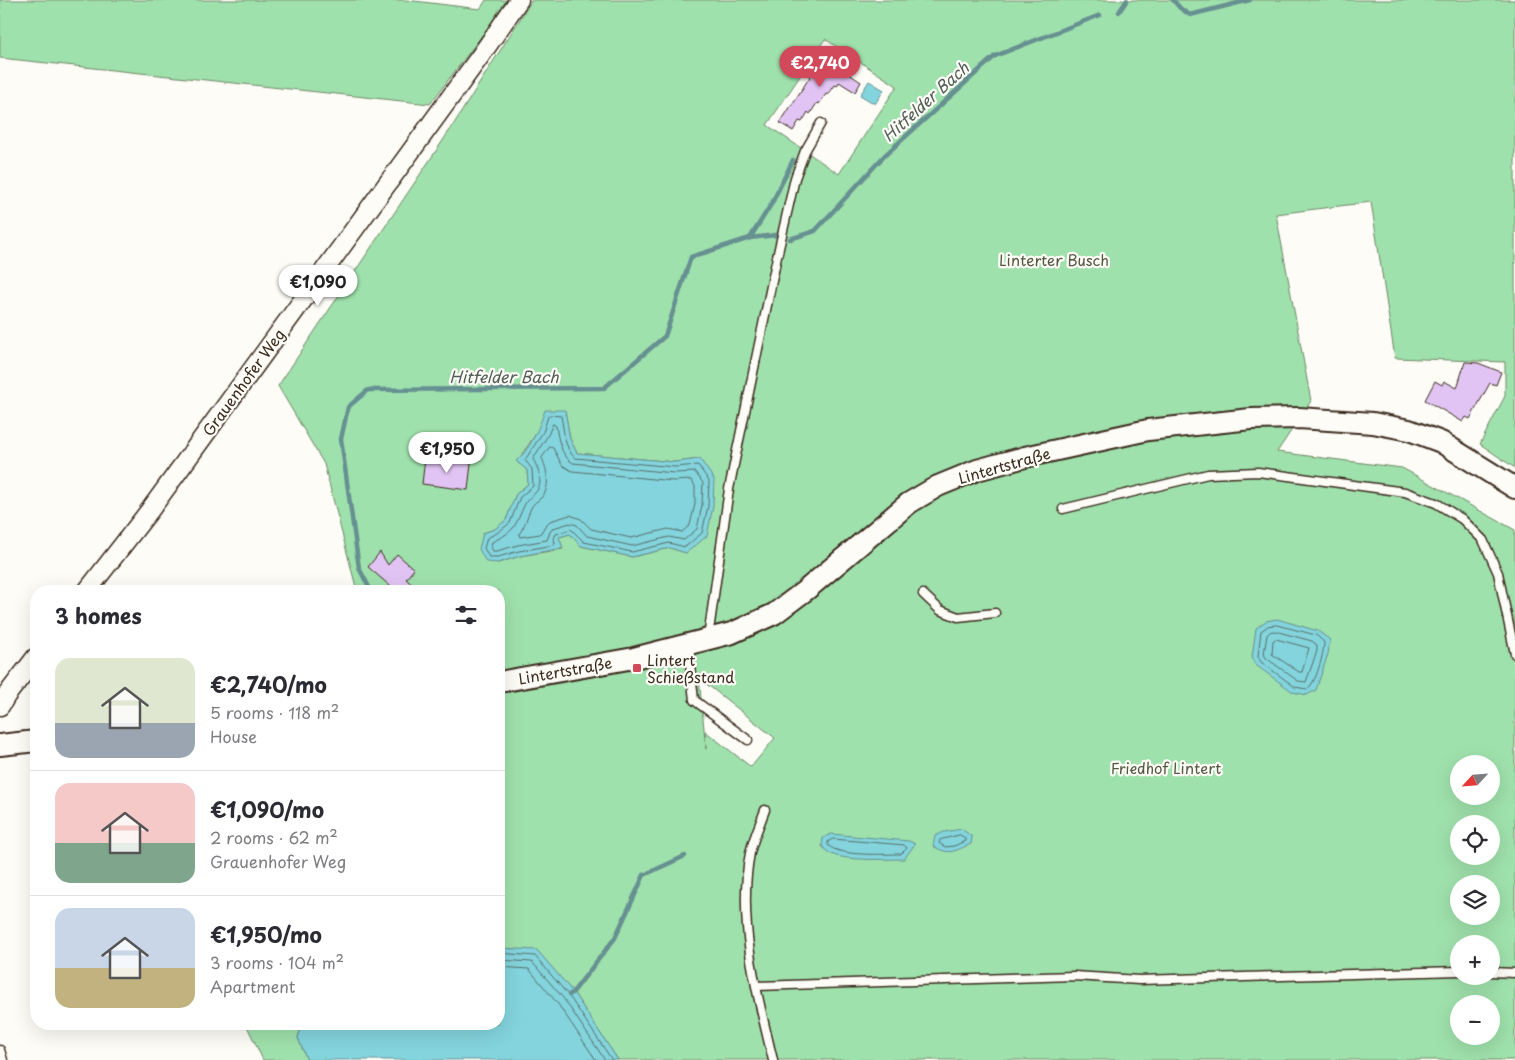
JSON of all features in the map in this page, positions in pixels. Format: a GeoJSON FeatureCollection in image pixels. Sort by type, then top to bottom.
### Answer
{"type":"FeatureCollection","features":[{"type":"Feature","properties":{"kind":"main road","name":"Lintertstraße"},"geometry":{"type":"LineString","coordinates":[[505,681],[634,658],[732,633],[774,614],[806,590],[909,503],[938,486],[977,470],[1148,430],[1234,420],[1299,418],[1372,423],[1409,430],[1441,442],[1515,488]]}},
{"type":"Feature","properties":{"kind":"main road"},"geometry":{"type":"LineString","coordinates":[[0,745],[30,742]]}},
{"type":"Feature","properties":{"kind":"street","name":"Grauenhofer Weg"},"geometry":{"type":"LineString","coordinates":[[92,585],[150,510],[520,0]]}},
{"type":"Feature","properties":{"kind":"street"},"geometry":{"type":"LineString","coordinates":[[0,706],[30,665]]}},
{"type":"Feature","properties":{"kind":"lane"},"geometry":{"type":"LineString","coordinates":[[708,640],[729,489],[777,257],[795,178],[805,151],[821,123]]}},
{"type":"Feature","properties":{"kind":"lane"},"geometry":{"type":"LineString","coordinates":[[1063,509],[1208,474],[1258,472],[1405,492],[1436,503],[1462,519],[1483,540],[1498,574],[1515,654]]}},
{"type":"Feature","properties":{"kind":"lane"},"geometry":{"type":"LineString","coordinates":[[923,594],[940,610],[958,616],[995,613]]}},
{"type":"Feature","properties":{"kind":"lane"},"geometry":{"type":"LineString","coordinates":[[688,644],[694,700],[748,740]]}},
{"type":"Feature","properties":{"kind":"lane"},"geometry":{"type":"LineString","coordinates":[[765,810],[750,852],[745,900],[749,949],[773,1060]]}},
{"type":"Feature","properties":{"kind":"lane"},"geometry":{"type":"LineString","coordinates":[[756,986],[1074,976],[1139,980],[1450,971]]}},
{"type":"Feature","properties":{"kind":"lane"},"geometry":{"type":"LineString","coordinates":[[1500,972],[1515,973]]}},
{"type":"Feature","properties":{"kind":"lane"},"geometry":{"type":"LineString","coordinates":[[0,1050],[3,1060]]}},
{"type":"Feature","properties":{"kind":"green space"},"geometry":{"type":"Polygon","coordinates":[[[0,0],[406,0],[480,9],[486,0],[509,0],[430,104],[0,58],[0,0]]]}},
{"type":"Feature","properties":{"kind":"green space"},"geometry":{"type":"Polygon","coordinates":[[[532,0],[1515,0],[1515,468],[1480,444],[1505,396],[1505,362],[1395,358],[1371,202],[1276,214],[1311,401],[1277,452],[1402,468],[1515,530],[1515,1060],[618,1060],[573,992],[537,951],[505,948],[505,585],[355,585],[324,464],[278,386],[450,130],[532,0]],[[825,39],[767,125],[839,174],[897,86],[825,39]],[[565,411],[539,429],[516,461],[527,470],[528,484],[516,494],[506,520],[495,529],[483,533],[498,563],[520,556],[563,549],[559,537],[570,534],[581,546],[632,557],[670,548],[686,553],[700,459],[675,462],[577,453],[570,439],[565,411]],[[699,678],[706,749],[705,731],[751,767],[775,738],[699,678]]]}},
{"type":"Feature","properties":{"kind":"green space"},"geometry":{"type":"Polygon","coordinates":[[[249,1030],[300,1030],[298,1038],[307,1060],[263,1060],[249,1030]]]}},
{"type":"Feature","properties":{"kind":"water"},"geometry":{"type":"Polygon","coordinates":[[[869,81],[884,90],[875,104],[860,95],[869,81]]]}},
{"type":"Feature","properties":{"kind":"water"},"geometry":{"type":"Polygon","coordinates":[[[545,410],[565,410],[570,439],[577,453],[675,462],[700,459],[714,479],[713,506],[707,536],[686,553],[670,548],[632,557],[581,546],[570,534],[559,537],[563,548],[520,556],[498,563],[486,562],[479,549],[483,533],[495,529],[506,520],[516,494],[528,484],[527,470],[516,461],[530,444],[545,410]]]}},
{"type":"Feature","properties":{"kind":"water"},"geometry":{"type":"Polygon","coordinates":[[[1277,619],[1318,631],[1330,640],[1328,654],[1316,690],[1307,695],[1293,692],[1257,666],[1252,657],[1256,628],[1266,621],[1277,619]]]}},
{"type":"Feature","properties":{"kind":"water"},"geometry":{"type":"Polygon","coordinates":[[[962,829],[972,837],[971,844],[948,852],[933,846],[935,836],[944,832],[962,829]]]}},
{"type":"Feature","properties":{"kind":"water"},"geometry":{"type":"Polygon","coordinates":[[[831,834],[909,841],[915,844],[904,859],[853,859],[834,855],[822,846],[823,838],[831,834]]]}},
{"type":"Feature","properties":{"kind":"water"},"geometry":{"type":"Polygon","coordinates":[[[505,948],[537,950],[573,992],[618,1060],[307,1060],[298,1038],[300,1030],[505,1030],[505,948]]]}},
{"type":"Feature","properties":{"kind":"building"},"geometry":{"type":"Polygon","coordinates":[[[828,49],[851,64],[846,72],[861,82],[855,92],[839,82],[828,95],[826,94],[819,104],[817,103],[810,114],[808,112],[802,122],[799,121],[793,131],[780,123],[828,49]]]}},
{"type":"Feature","properties":{"kind":"building"},"geometry":{"type":"Polygon","coordinates":[[[1465,362],[1478,363],[1501,372],[1496,385],[1490,383],[1470,419],[1466,417],[1463,422],[1425,400],[1435,381],[1442,385],[1444,381],[1457,388],[1465,362]]]}},
{"type":"Feature","properties":{"kind":"building"},"geometry":{"type":"Polygon","coordinates":[[[425,458],[471,463],[468,490],[422,484],[425,458]]]}},
{"type":"Feature","properties":{"kind":"building"},"geometry":{"type":"Polygon","coordinates":[[[380,552],[388,565],[397,554],[414,569],[406,579],[412,585],[389,585],[368,567],[380,552]]]}},
{"type":"Feature","properties":{"kind":"waterway","name":"Hitfelder Bach"},"geometry":{"type":"LineString","coordinates":[[1119,12],[1127,0]]}},
{"type":"Feature","properties":{"kind":"waterway","name":"Hitfelder Bach"},"geometry":{"type":"LineString","coordinates":[[1173,0],[1190,15],[1250,0]]}},
{"type":"Feature","properties":{"kind":"waterway","name":"Hitfelder Bach"},"geometry":{"type":"LineString","coordinates":[[790,239],[815,231],[884,156],[995,56],[1100,15]]}},
{"type":"Feature","properties":{"kind":"waterway"},"geometry":{"type":"LineString","coordinates":[[750,238],[772,203],[793,160]]}},
{"type":"Feature","properties":{"kind":"waterway","name":"Hitfelder Bach"},"geometry":{"type":"LineString","coordinates":[[368,585],[359,568],[341,439],[348,407],[368,390],[604,388],[665,336],[691,257],[750,238],[776,235]]}},
{"type":"Feature","properties":{"kind":"waterway"},"geometry":{"type":"LineString","coordinates":[[569,995],[615,938],[644,875],[685,856]]}},
{"type":"Feature","properties":{"kind":"place","name":"Lintert Schießstand"},"geometry":{"type":"Point","coordinates":[637,668]}},
{"type":"Feature","properties":{"kind":"park label","name":"Linterter Busch"},"geometry":{"type":"Point","coordinates":[1054,259]}},
{"type":"Feature","properties":{"kind":"park label","name":"Friedhof Lintert"},"geometry":{"type":"Point","coordinates":[1166,767]}}]}
